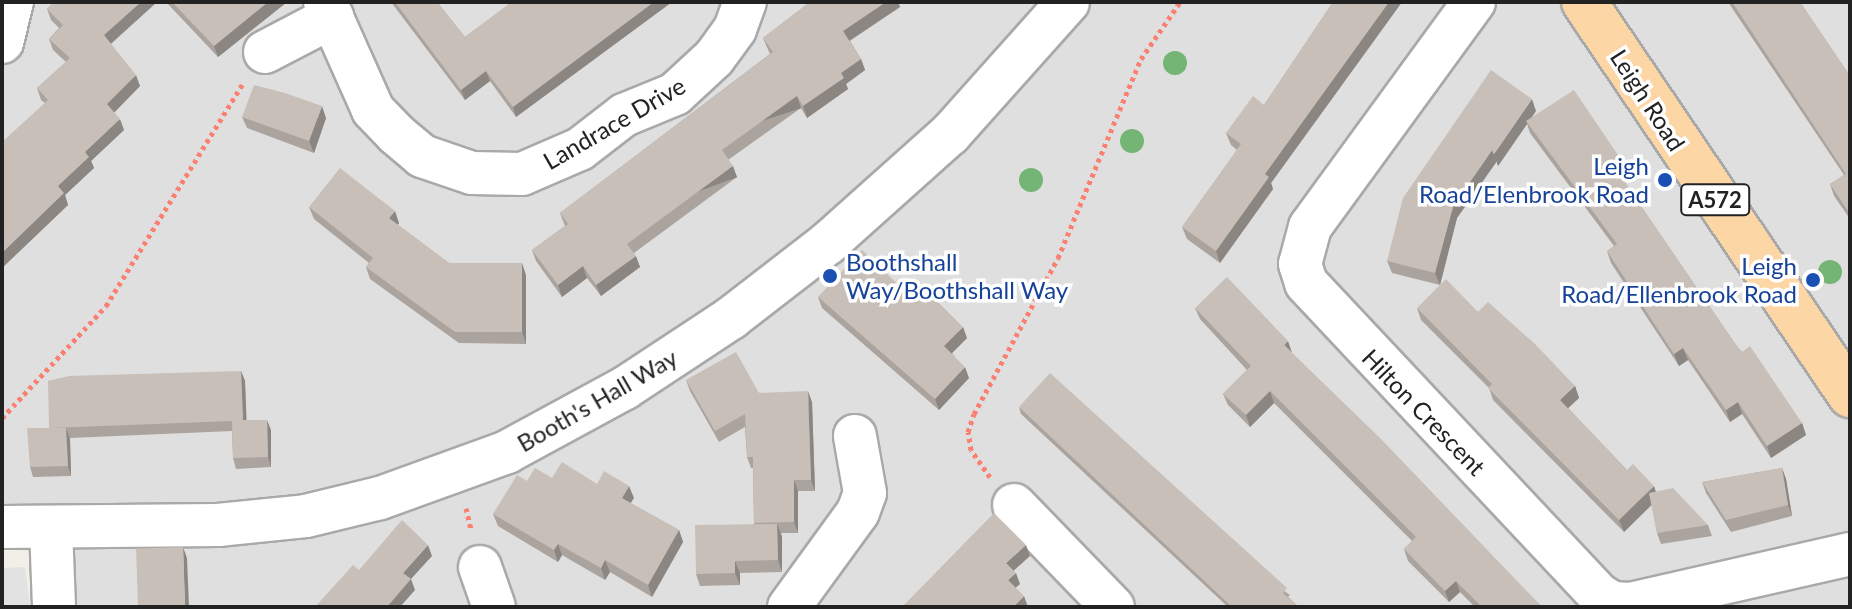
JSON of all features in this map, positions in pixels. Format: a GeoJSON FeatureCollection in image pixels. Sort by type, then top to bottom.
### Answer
{"type":"FeatureCollection","features":[{"type":"Feature","properties":{"kind":"main road","name":"Leigh Road"},"geometry":{"type":"LineString","coordinates":[[1584,2],[1850,395]]}},
{"type":"Feature","properties":{"kind":"street"},"geometry":{"type":"LineString","coordinates":[[2,42],[12,2]]}},
{"type":"Feature","properties":{"kind":"street","name":"Landrace Drive"},"geometry":{"type":"LineString","coordinates":[[329,9],[373,110],[422,156],[472,173],[522,174],[580,149],[624,115],[675,94],[714,58],[735,29],[745,2]]}},
{"type":"Feature","properties":{"kind":"street","name":"Booth's Hall Way"},"geometry":{"type":"LineString","coordinates":[[2,527],[218,525],[306,516],[458,472],[507,452],[625,388],[780,281],[950,134],[1068,2]]}},
{"type":"Feature","properties":{"kind":"street","name":"Hilton Crescent"},"geometry":{"type":"LineString","coordinates":[[1474,2],[1310,227],[1300,264],[1306,283],[1588,584],[1613,603],[1630,604],[1850,554]]}},
{"type":"Feature","properties":{"kind":"street"},"geometry":{"type":"LineString","coordinates":[[265,52],[329,9]]}},
{"type":"Feature","properties":{"kind":"street"},"geometry":{"type":"LineString","coordinates":[[789,607],[858,512],[880,493],[855,436]]}},
{"type":"Feature","properties":{"kind":"street"},"geometry":{"type":"LineString","coordinates":[[1014,505],[1113,607]]}},
{"type":"Feature","properties":{"kind":"street"},"geometry":{"type":"LineString","coordinates":[[51,528],[54,607]]}},
{"type":"Feature","properties":{"kind":"street"},"geometry":{"type":"LineString","coordinates":[[480,567],[494,607]]}},
{"type":"Feature","properties":{"kind":"path"},"geometry":{"type":"LineString","coordinates":[[1014,505],[981,468],[968,432],[1058,258],[1141,59],[1180,2]]}},
{"type":"Feature","properties":{"kind":"path"},"geometry":{"type":"LineString","coordinates":[[2,418],[106,306],[213,127],[265,52]]}},
{"type":"Feature","properties":{"kind":"path"},"geometry":{"type":"LineString","coordinates":[[458,472],[480,567]]}},
{"type":"Feature","properties":{"kind":"shaded area"},"geometry":{"type":"Polygon","coordinates":[[[2,2],[1850,2],[1850,607],[74,607],[72,513],[2,504],[2,2]]]}},
{"type":"Feature","properties":{"kind":"shaded area"},"geometry":{"type":"Polygon","coordinates":[[[25,567],[30,607],[2,607],[2,568],[25,567]]]}},
{"type":"Feature","properties":{"kind":"building"},"geometry":{"type":"Polygon","coordinates":[[[54,2],[141,2],[104,35],[136,75],[107,104],[120,119],[85,152],[89,157],[58,186],[64,193],[2,253],[2,142],[48,100],[37,88],[70,58],[49,39],[63,25],[47,9],[54,2]]]}},
{"type":"Feature","properties":{"kind":"building"},"geometry":{"type":"Polygon","coordinates":[[[172,2],[268,2],[214,46],[172,2]]]}},
{"type":"Feature","properties":{"kind":"building"},"geometry":{"type":"Polygon","coordinates":[[[395,2],[437,2],[465,37],[512,2],[654,2],[513,107],[486,71],[461,90],[395,2]]]}},
{"type":"Feature","properties":{"kind":"building"},"geometry":{"type":"Polygon","coordinates":[[[810,2],[886,2],[843,31],[861,59],[841,73],[844,78],[803,106],[797,96],[722,150],[733,166],[627,244],[636,256],[596,285],[583,266],[558,285],[532,250],[568,224],[560,213],[773,52],[763,38],[810,2]]]}},
{"type":"Feature","properties":{"kind":"building"},"geometry":{"type":"Polygon","coordinates":[[[1333,2],[1389,2],[1265,174],[1269,177],[1216,251],[1182,227],[1241,144],[1226,133],[1253,96],[1264,105],[1333,2]]]}},
{"type":"Feature","properties":{"kind":"building"},"geometry":{"type":"Polygon","coordinates":[[[1732,2],[1800,2],[1850,76],[1850,214],[1830,184],[1846,174],[1732,2]]]}},
{"type":"Feature","properties":{"kind":"building"},"geometry":{"type":"Polygon","coordinates":[[[1491,70],[1532,99],[1453,207],[1435,273],[1387,261],[1403,198],[1491,70]]]}},
{"type":"Feature","properties":{"kind":"building"},"geometry":{"type":"Polygon","coordinates":[[[254,85],[322,106],[309,141],[242,117],[254,85]]]}},
{"type":"Feature","properties":{"kind":"building"},"geometry":{"type":"Polygon","coordinates":[[[1574,90],[1624,164],[1616,169],[1703,297],[1742,352],[1750,346],[1802,423],[1767,446],[1738,402],[1726,410],[1683,348],[1674,354],[1607,251],[1617,244],[1526,121],[1574,90]]]}},
{"type":"Feature","properties":{"kind":"building"},"geometry":{"type":"Polygon","coordinates":[[[340,168],[395,211],[389,218],[449,263],[522,263],[522,332],[455,332],[366,267],[373,258],[309,207],[340,168]]]}},
{"type":"Feature","properties":{"kind":"building"},"geometry":{"type":"Polygon","coordinates":[[[862,250],[905,291],[916,280],[963,327],[944,346],[965,367],[935,399],[818,297],[862,250]]]}},
{"type":"Feature","properties":{"kind":"building"},"geometry":{"type":"Polygon","coordinates":[[[1227,277],[1288,341],[1284,345],[1380,438],[1542,607],[1482,607],[1456,581],[1445,591],[1404,549],[1416,537],[1270,391],[1246,415],[1223,394],[1251,366],[1195,308],[1227,277]]]}},
{"type":"Feature","properties":{"kind":"building"},"geometry":{"type":"Polygon","coordinates":[[[1446,279],[1478,312],[1488,302],[1535,344],[1575,386],[1560,400],[1627,470],[1633,464],[1654,486],[1619,520],[1488,388],[1492,384],[1417,308],[1446,279]]]}},
{"type":"Feature","properties":{"kind":"building"},"geometry":{"type":"Polygon","coordinates":[[[736,352],[759,393],[808,391],[811,480],[794,480],[794,522],[754,523],[753,457],[747,457],[745,414],[715,431],[686,380],[736,352]]]}},
{"type":"Feature","properties":{"kind":"building"},"geometry":{"type":"Polygon","coordinates":[[[241,371],[243,420],[267,420],[268,457],[233,458],[232,421],[51,428],[66,428],[68,466],[30,467],[27,428],[49,428],[48,381],[69,376],[241,371]]]}},
{"type":"Feature","properties":{"kind":"building"},"geometry":{"type":"Polygon","coordinates":[[[1050,373],[1287,588],[1283,593],[1299,607],[1232,607],[1019,407],[1050,373]]]}},
{"type":"Feature","properties":{"kind":"building"},"geometry":{"type":"Polygon","coordinates":[[[562,462],[597,484],[604,471],[629,486],[622,498],[679,530],[648,585],[605,560],[601,568],[558,544],[554,550],[493,514],[517,475],[527,481],[535,468],[552,478],[562,462]]]}},
{"type":"Feature","properties":{"kind":"building"},"geometry":{"type":"Polygon","coordinates":[[[1782,468],[1788,505],[1726,520],[1702,482],[1782,468]]]}},
{"type":"Feature","properties":{"kind":"building"},"geometry":{"type":"Polygon","coordinates":[[[1673,488],[1708,525],[1657,533],[1649,493],[1673,488]]]}},
{"type":"Feature","properties":{"kind":"building"},"geometry":{"type":"Polygon","coordinates":[[[994,513],[1026,545],[1006,563],[1016,573],[1008,580],[1024,596],[1013,607],[902,607],[994,513]]]}},
{"type":"Feature","properties":{"kind":"building"},"geometry":{"type":"Polygon","coordinates":[[[402,520],[428,545],[403,573],[411,579],[387,607],[315,607],[353,565],[359,570],[402,520]]]}},
{"type":"Feature","properties":{"kind":"building"},"geometry":{"type":"Polygon","coordinates":[[[777,524],[778,560],[735,561],[735,573],[696,574],[695,525],[777,524]]]}},
{"type":"Feature","properties":{"kind":"building"},"geometry":{"type":"Polygon","coordinates":[[[183,547],[185,607],[138,607],[136,549],[183,547]]]}},
{"type":"Feature","properties":{"kind":"place","name":"Leigh Road/Elenbrook Road"},"geometry":{"type":"Point","coordinates":[1665,180]}},
{"type":"Feature","properties":{"kind":"place","name":"Boothshall Way/Boothshall Way"},"geometry":{"type":"Point","coordinates":[830,276]}},
{"type":"Feature","properties":{"kind":"place","name":"Leigh Road/Ellenbrook Road"},"geometry":{"type":"Point","coordinates":[1813,280]}}]}
